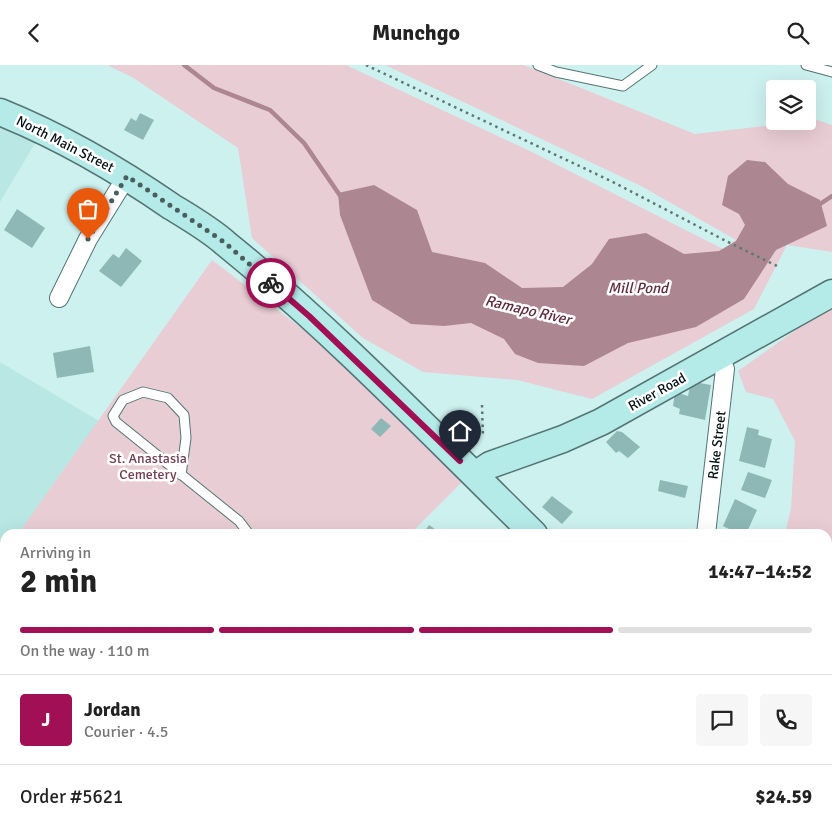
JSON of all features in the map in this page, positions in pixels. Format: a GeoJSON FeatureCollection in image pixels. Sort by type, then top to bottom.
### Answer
{"type":"FeatureCollection","features":[{"type":"Feature","properties":{"kind":"street","name":"North Main Street"},"geometry":{"type":"LineString","coordinates":[[0,112],[43,130],[127,176],[224,242],[309,316],[475,475],[523,527]]}},
{"type":"Feature","properties":{"kind":"street"},"geometry":{"type":"LineString","coordinates":[[59,297],[88,239],[127,176]]}},
{"type":"Feature","properties":{"kind":"street","name":"River Road"},"geometry":{"type":"LineString","coordinates":[[475,475],[490,465],[563,439],[602,422],[832,293]]}},
{"type":"Feature","properties":{"kind":"street","name":"Rake Street"},"geometry":{"type":"LineString","coordinates":[[707,529],[725,369],[720,357]]}},
{"type":"Feature","properties":{"kind":"lane"},"geometry":{"type":"LineString","coordinates":[[538,65],[556,72],[623,85],[652,65]]}},
{"type":"Feature","properties":{"kind":"lane"},"geometry":{"type":"LineString","coordinates":[[806,65],[832,72]]}},
{"type":"Feature","properties":{"kind":"lane"},"geometry":{"type":"LineString","coordinates":[[181,475],[186,438],[184,415],[168,398],[143,392],[123,400],[114,416],[116,422],[181,475],[240,521],[246,529]]}},
{"type":"Feature","properties":{"kind":"path"},"geometry":{"type":"LineString","coordinates":[[366,65],[611,181],[777,266]]}},
{"type":"Feature","properties":{"kind":"path"},"geometry":{"type":"LineString","coordinates":[[482,405],[483,437]]}},
{"type":"Feature","properties":{"kind":"shaded area"},"geometry":{"type":"Polygon","coordinates":[[[0,112],[43,130],[0,202],[0,112]]]}},
{"type":"Feature","properties":{"kind":"shaded area"},"geometry":{"type":"Polygon","coordinates":[[[0,362],[99,421],[22,529],[0,529],[0,362]]]}},
{"type":"Feature","properties":{"kind":"green space"},"geometry":{"type":"Polygon","coordinates":[[[107,65],[346,65],[530,151],[723,249],[736,240],[641,186],[385,65],[524,65],[695,134],[766,126],[766,130],[816,130],[817,120],[832,125],[832,252],[787,245],[754,309],[592,399],[517,380],[423,372],[363,338],[252,238],[238,148],[132,77],[107,65]]]}},
{"type":"Feature","properties":{"kind":"green space","name":"St. Anastasia Cemetery"},"geometry":{"type":"Polygon","coordinates":[[[212,260],[312,336],[465,479],[415,529],[22,529],[212,260]]]}},
{"type":"Feature","properties":{"kind":"green space"},"geometry":{"type":"Polygon","coordinates":[[[832,308],[832,529],[786,529],[791,508],[795,441],[773,399],[746,392],[738,371],[821,312],[832,308]]]}},
{"type":"Feature","properties":{"kind":"water","name":"Mill Pond"},"geometry":{"type":"Polygon","coordinates":[[[747,160],[765,162],[788,184],[820,200],[827,226],[776,250],[744,299],[696,327],[628,343],[584,366],[538,363],[515,354],[504,339],[471,323],[444,326],[411,324],[372,300],[340,215],[338,193],[374,185],[417,210],[432,252],[485,263],[522,288],[563,287],[592,264],[609,239],[646,233],[684,254],[719,251],[736,241],[745,225],[739,214],[722,205],[728,176],[747,160]]]}},
{"type":"Feature","properties":{"kind":"building"},"geometry":{"type":"Polygon","coordinates":[[[140,113],[154,120],[143,140],[124,130],[131,118],[136,121],[140,113]]]}},
{"type":"Feature","properties":{"kind":"building"},"geometry":{"type":"Polygon","coordinates":[[[17,209],[45,228],[32,248],[4,230],[17,209]]]}},
{"type":"Feature","properties":{"kind":"building"},"geometry":{"type":"Polygon","coordinates":[[[126,248],[142,261],[121,287],[99,271],[113,254],[119,258],[126,248]]]}},
{"type":"Feature","properties":{"kind":"building"},"geometry":{"type":"Polygon","coordinates":[[[90,346],[94,372],[57,378],[53,353],[90,346]]]}},
{"type":"Feature","properties":{"kind":"building"},"geometry":{"type":"Polygon","coordinates":[[[694,382],[711,385],[705,420],[679,414],[680,409],[673,406],[675,392],[688,396],[690,386],[694,382]]]}},
{"type":"Feature","properties":{"kind":"building"},"geometry":{"type":"Polygon","coordinates":[[[381,418],[391,426],[380,437],[371,429],[381,418]]]}},
{"type":"Feature","properties":{"kind":"building"},"geometry":{"type":"Polygon","coordinates":[[[747,427],[759,430],[758,435],[772,439],[765,468],[739,461],[747,427]]]}},
{"type":"Feature","properties":{"kind":"building"},"geometry":{"type":"Polygon","coordinates":[[[617,431],[622,432],[640,447],[628,458],[619,451],[616,453],[606,442],[617,431]]]}},
{"type":"Feature","properties":{"kind":"building"},"geometry":{"type":"Polygon","coordinates":[[[748,472],[772,480],[765,498],[741,490],[748,472]]]}},
{"type":"Feature","properties":{"kind":"building"},"geometry":{"type":"Polygon","coordinates":[[[660,480],[688,486],[685,498],[658,491],[660,480]]]}},
{"type":"Feature","properties":{"kind":"building"},"geometry":{"type":"Polygon","coordinates":[[[552,496],[573,512],[562,524],[542,507],[552,496]]]}},
{"type":"Feature","properties":{"kind":"building"},"geometry":{"type":"Polygon","coordinates":[[[735,499],[757,510],[748,529],[729,529],[723,526],[735,499]]]}},
{"type":"Feature","properties":{"kind":"building"},"geometry":{"type":"Polygon","coordinates":[[[429,525],[435,529],[426,529],[429,525]]]}},
{"type":"Feature","properties":{"kind":"waterway","name":"Ramapo River"},"geometry":{"type":"LineString","coordinates":[[184,65],[214,88],[270,110],[304,143],[341,197]]}},
{"type":"Feature","properties":{"kind":"waterway","name":"Ramapo River"},"geometry":{"type":"LineString","coordinates":[[817,206],[832,196]]}},
{"type":"Feature","properties":{"kind":"way so far"},"geometry":{"type":"LineString","coordinates":[[88,239],[127,176],[224,242],[271,283]]}},
{"type":"Feature","properties":{"kind":"route"},"geometry":{"type":"LineString","coordinates":[[271,283],[309,316],[460,461]]}}]}
